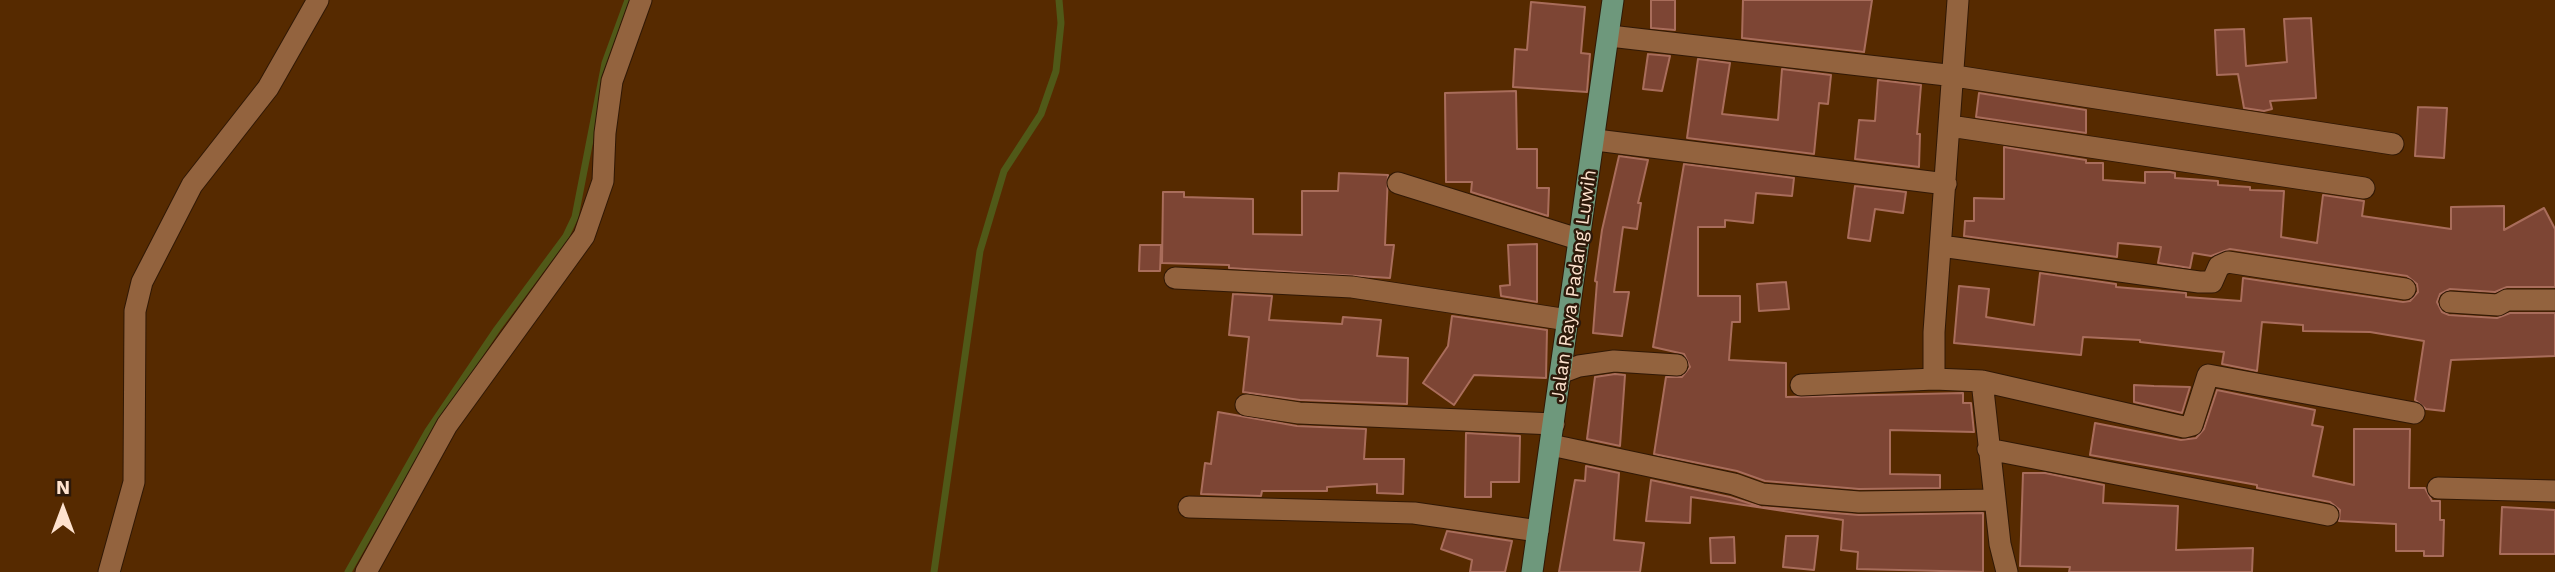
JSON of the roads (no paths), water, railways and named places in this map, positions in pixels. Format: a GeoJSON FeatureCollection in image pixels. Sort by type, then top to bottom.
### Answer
{"type":"FeatureCollection","features":[{"type":"Feature","properties":{"kind":"main road","name":"Jalan Raya Padang Luwih"},"geometry":{"type":"LineString","coordinates":[[1532,572],[1563,372],[1578,239],[1596,141],[1613,0]]}},
{"type":"Feature","properties":{"kind":"street"},"geometry":{"type":"LineString","coordinates":[[109,572],[134,482],[135,312],[142,282],[192,185],[268,88],[318,0]]}},
{"type":"Feature","properties":{"kind":"street"},"geometry":{"type":"LineString","coordinates":[[366,572],[447,425],[584,236],[603,181],[605,133],[612,81],[641,0]]}},
{"type":"Feature","properties":{"kind":"street"},"geometry":{"type":"LineString","coordinates":[[1934,379],[1934,332],[1955,76],[1958,0]]}},
{"type":"Feature","properties":{"kind":"street"},"geometry":{"type":"LineString","coordinates":[[1610,36],[1955,76],[2393,144]]}},
{"type":"Feature","properties":{"kind":"street"},"geometry":{"type":"LineString","coordinates":[[1950,126],[2364,188]]}},
{"type":"Feature","properties":{"kind":"street"},"geometry":{"type":"LineString","coordinates":[[1596,141],[1946,184]]}},
{"type":"Feature","properties":{"kind":"street"},"geometry":{"type":"LineString","coordinates":[[1398,183],[1578,239]]}},
{"type":"Feature","properties":{"kind":"street"},"geometry":{"type":"LineString","coordinates":[[1941,246],[2199,282],[2212,282],[2219,266],[2228,262],[2405,289]]}},
{"type":"Feature","properties":{"kind":"street"},"geometry":{"type":"LineString","coordinates":[[1175,278],[1377,290],[1568,320]]}},
{"type":"Feature","properties":{"kind":"street"},"geometry":{"type":"LineString","coordinates":[[2450,303],[2498,304],[2507,300],[2555,300]]}},
{"type":"Feature","properties":{"kind":"street"},"geometry":{"type":"LineString","coordinates":[[1563,372],[1579,366],[1614,361],[1678,365]]}},
{"type":"Feature","properties":{"kind":"street"},"geometry":{"type":"LineString","coordinates":[[1801,384],[1934,379],[1982,381],[2185,427],[2192,425],[2208,375],[2414,413]]}},
{"type":"Feature","properties":{"kind":"street"},"geometry":{"type":"LineString","coordinates":[[1982,381],[1994,500],[2007,572]]}},
{"type":"Feature","properties":{"kind":"street"},"geometry":{"type":"LineString","coordinates":[[1246,405],[1552,435],[1762,494],[1860,502],[1994,500]]}},
{"type":"Feature","properties":{"kind":"street"},"geometry":{"type":"LineString","coordinates":[[1988,449],[2328,515]]}},
{"type":"Feature","properties":{"kind":"street"},"geometry":{"type":"LineString","coordinates":[[2438,488],[2555,491]]}},
{"type":"Feature","properties":{"kind":"street"},"geometry":{"type":"LineString","coordinates":[[1189,507],[1414,513],[1538,531]]}},
{"type":"Feature","properties":{"kind":"waterway"},"geometry":{"type":"LineString","coordinates":[[348,572],[428,431],[497,329],[566,236],[575,217],[605,63],[628,0]]}},
{"type":"Feature","properties":{"kind":"waterway"},"geometry":{"type":"LineString","coordinates":[[934,572],[980,251],[1004,171],[1041,114],[1056,71],[1061,23],[1059,0]]}}]}
